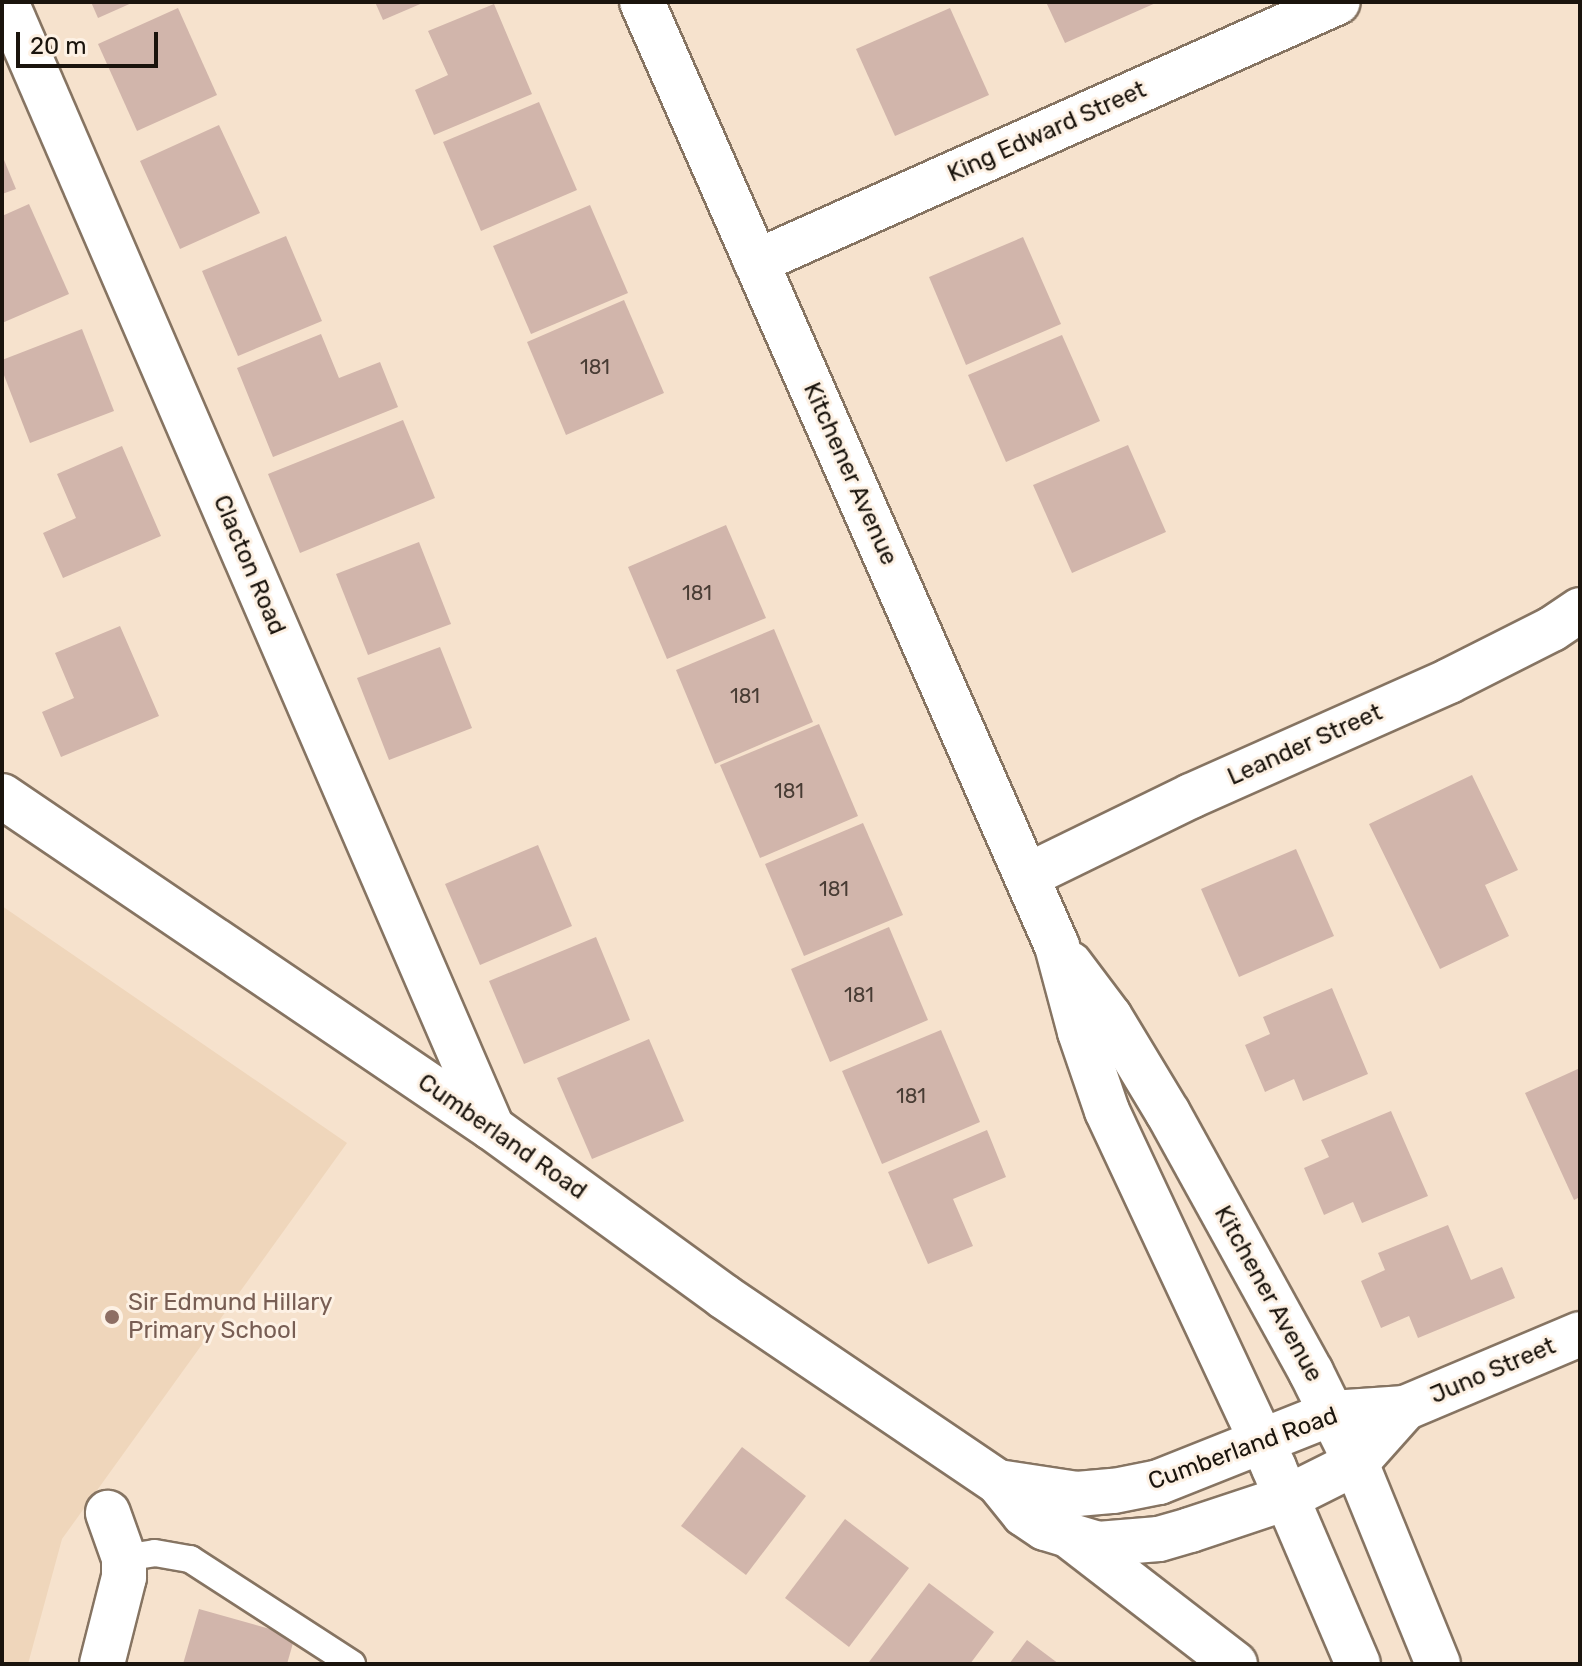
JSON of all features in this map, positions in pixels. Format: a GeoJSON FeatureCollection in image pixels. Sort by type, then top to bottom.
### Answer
{"type":"FeatureCollection","features":[{"type":"Feature","properties":{"kind":"street","name":"Clacton Road"},"geometry":{"type":"LineString","coordinates":[[6,2],[492,1128]]}},
{"type":"Feature","properties":{"kind":"street","name":"Kitchener Avenue"},"geometry":{"type":"LineString","coordinates":[[642,2],[1057,946],[1080,1032],[1107,1111],[1262,1444],[1358,1664]]}},
{"type":"Feature","properties":{"kind":"street","name":"King Edward Street"},"geometry":{"type":"LineString","coordinates":[[756,262],[1262,17],[1338,2]]}},
{"type":"Feature","properties":{"kind":"street","name":"Leander Street"},"geometry":{"type":"LineString","coordinates":[[1027,876],[1191,796],[1449,681],[1552,629],[1580,610]]}},
{"type":"Feature","properties":{"kind":"street","name":"Cumberland Road"},"geometry":{"type":"LineString","coordinates":[[2,796],[492,1128],[723,1296],[998,1482],[1024,1514],[1045,1528],[1098,1544],[1159,1539],[1286,1498],[1356,1463],[1405,1408]]}},
{"type":"Feature","properties":{"kind":"street","name":"Kitchener Avenue"},"geometry":{"type":"LineString","coordinates":[[1057,946],[1110,1017],[1261,1276],[1356,1463],[1438,1664]]}},
{"type":"Feature","properties":{"kind":"street","name":"Juno Street"},"geometry":{"type":"LineString","coordinates":[[1405,1408],[1580,1334]]}},
{"type":"Feature","properties":{"kind":"street","name":"Cumberland Road"},"geometry":{"type":"LineString","coordinates":[[998,1482],[1045,1491],[1114,1491],[1159,1482],[1262,1444],[1332,1413],[1405,1408]]}},
{"type":"Feature","properties":{"kind":"street"},"geometry":{"type":"LineString","coordinates":[[102,1664],[118,1610],[124,1558],[108,1513]]}},
{"type":"Feature","properties":{"kind":"street"},"geometry":{"type":"LineString","coordinates":[[1072,1538],[1235,1664]]}},
{"type":"Feature","properties":{"kind":"lane"},"geometry":{"type":"LineString","coordinates":[[124,1558],[155,1553],[190,1559],[352,1664]]}},
{"type":"Feature","properties":{"kind":"shaded area","name":"Sir Edmund Hillary Primary School"},"geometry":{"type":"Polygon","coordinates":[[[2,906],[347,1143],[62,1539],[28,1664],[2,1664],[2,906]]]}},
{"type":"Feature","properties":{"kind":"building"},"geometry":{"type":"Polygon","coordinates":[[[91,2],[134,2],[98,18],[91,2]]]}},
{"type":"Feature","properties":{"kind":"building"},"geometry":{"type":"Polygon","coordinates":[[[375,2],[425,2],[383,20],[375,2]]]}},
{"type":"Feature","properties":{"kind":"building"},"geometry":{"type":"Polygon","coordinates":[[[1046,2],[1158,2],[1065,43],[1046,2]]]}},
{"type":"Feature","properties":{"kind":"building"},"geometry":{"type":"Polygon","coordinates":[[[494,4],[532,94],[434,135],[415,90],[448,75],[428,31],[494,4]]]}},
{"type":"Feature","properties":{"kind":"building"},"geometry":{"type":"Polygon","coordinates":[[[178,8],[217,95],[137,131],[98,44],[178,8]]]}},
{"type":"Feature","properties":{"kind":"building"},"geometry":{"type":"Polygon","coordinates":[[[950,8],[989,95],[895,136],[856,49],[950,8]]]}},
{"type":"Feature","properties":{"kind":"building"},"geometry":{"type":"Polygon","coordinates":[[[539,102],[577,190],[481,231],[443,142],[539,102]]]}},
{"type":"Feature","properties":{"kind":"building"},"geometry":{"type":"Polygon","coordinates":[[[219,125],[260,213],[180,249],[140,161],[219,125]]]}},
{"type":"Feature","properties":{"kind":"building"},"geometry":{"type":"Polygon","coordinates":[[[2,155],[16,189],[2,194],[2,155]]]}},
{"type":"Feature","properties":{"kind":"building"},"geometry":{"type":"Polygon","coordinates":[[[29,204],[69,294],[2,323],[2,216],[29,204]]]}},
{"type":"Feature","properties":{"kind":"building"},"geometry":{"type":"Polygon","coordinates":[[[590,205],[628,293],[531,334],[493,246],[590,205]]]}},
{"type":"Feature","properties":{"kind":"building"},"geometry":{"type":"Polygon","coordinates":[[[286,236],[322,321],[238,356],[202,271],[286,236]]]}},
{"type":"Feature","properties":{"kind":"building"},"geometry":{"type":"Polygon","coordinates":[[[1023,237],[1061,324],[966,365],[929,277],[1023,237]]]}},
{"type":"Feature","properties":{"kind":"building"},"geometry":{"type":"Polygon","coordinates":[[[624,300],[664,393],[566,435],[527,342],[624,300]]]}},
{"type":"Feature","properties":{"kind":"building"},"geometry":{"type":"Polygon","coordinates":[[[82,329],[114,411],[30,443],[2,370],[2,360],[82,329]]]}},
{"type":"Feature","properties":{"kind":"building"},"geometry":{"type":"Polygon","coordinates":[[[321,334],[339,378],[380,362],[398,407],[273,457],[237,368],[321,334]]]}},
{"type":"Feature","properties":{"kind":"building"},"geometry":{"type":"Polygon","coordinates":[[[1062,335],[1100,421],[1006,462],[968,375],[1062,335]]]}},
{"type":"Feature","properties":{"kind":"building"},"geometry":{"type":"Polygon","coordinates":[[[403,420],[435,498],[300,553],[268,474],[403,420]]]}},
{"type":"Feature","properties":{"kind":"building"},"geometry":{"type":"Polygon","coordinates":[[[1128,445],[1166,532],[1072,573],[1033,485],[1128,445]]]}},
{"type":"Feature","properties":{"kind":"building"},"geometry":{"type":"Polygon","coordinates":[[[122,446],[161,536],[63,578],[43,533],[76,518],[57,474],[122,446]]]}},
{"type":"Feature","properties":{"kind":"building"},"geometry":{"type":"Polygon","coordinates":[[[726,525],[766,618],[667,659],[628,567],[726,525]]]}},
{"type":"Feature","properties":{"kind":"building"},"geometry":{"type":"Polygon","coordinates":[[[419,542],[451,624],[368,655],[336,574],[419,542]]]}},
{"type":"Feature","properties":{"kind":"building"},"geometry":{"type":"Polygon","coordinates":[[[120,626],[159,716],[61,757],[42,712],[74,698],[55,653],[120,626]]]}},
{"type":"Feature","properties":{"kind":"building"},"geometry":{"type":"Polygon","coordinates":[[[774,629],[813,722],[715,764],[676,670],[774,629]]]}},
{"type":"Feature","properties":{"kind":"building"},"geometry":{"type":"Polygon","coordinates":[[[440,647],[472,728],[389,760],[357,678],[440,647]]]}},
{"type":"Feature","properties":{"kind":"building"},"geometry":{"type":"Polygon","coordinates":[[[819,724],[858,816],[760,858],[720,765],[819,724]]]}},
{"type":"Feature","properties":{"kind":"building"},"geometry":{"type":"Polygon","coordinates":[[[1472,775],[1518,870],[1485,885],[1509,936],[1440,969],[1369,824],[1472,775]]]}},
{"type":"Feature","properties":{"kind":"building"},"geometry":{"type":"Polygon","coordinates":[[[863,823],[903,915],[804,956],[765,864],[863,823]]]}},
{"type":"Feature","properties":{"kind":"building"},"geometry":{"type":"Polygon","coordinates":[[[538,845],[572,926],[480,965],[445,884],[538,845]]]}},
{"type":"Feature","properties":{"kind":"building"},"geometry":{"type":"Polygon","coordinates":[[[1296,849],[1334,936],[1239,977],[1201,889],[1296,849]]]}},
{"type":"Feature","properties":{"kind":"building"},"geometry":{"type":"Polygon","coordinates":[[[889,927],[928,1020],[830,1062],[791,969],[889,927]]]}},
{"type":"Feature","properties":{"kind":"building"},"geometry":{"type":"Polygon","coordinates":[[[596,937],[630,1020],[524,1064],[489,981],[596,937]]]}},
{"type":"Feature","properties":{"kind":"building"},"geometry":{"type":"Polygon","coordinates":[[[1332,988],[1368,1074],[1303,1101],[1294,1079],[1265,1092],[1245,1045],[1270,1034],[1263,1017],[1332,988]]]}},
{"type":"Feature","properties":{"kind":"building"},"geometry":{"type":"Polygon","coordinates":[[[941,1030],[980,1122],[882,1164],[842,1071],[941,1030]]]}},
{"type":"Feature","properties":{"kind":"building"},"geometry":{"type":"Polygon","coordinates":[[[649,1039],[684,1121],[592,1159],[557,1078],[649,1039]]]}},
{"type":"Feature","properties":{"kind":"building"},"geometry":{"type":"Polygon","coordinates":[[[1580,1068],[1580,1197],[1574,1200],[1525,1093],[1580,1068]]]}},
{"type":"Feature","properties":{"kind":"building"},"geometry":{"type":"Polygon","coordinates":[[[1391,1111],[1428,1196],[1362,1223],[1353,1202],[1324,1215],[1304,1168],[1329,1157],[1321,1140],[1391,1111]]]}},
{"type":"Feature","properties":{"kind":"building"},"geometry":{"type":"Polygon","coordinates":[[[987,1130],[1006,1177],[953,1199],[973,1246],[928,1264],[888,1172],[987,1130]]]}},
{"type":"Feature","properties":{"kind":"building"},"geometry":{"type":"Polygon","coordinates":[[[1448,1225],[1471,1280],[1502,1267],[1515,1298],[1418,1338],[1409,1316],[1381,1328],[1361,1281],[1385,1270],[1378,1253],[1448,1225]]]}},
{"type":"Feature","properties":{"kind":"building"},"geometry":{"type":"Polygon","coordinates":[[[742,1447],[806,1496],[746,1575],[681,1526],[742,1447]]]}},
{"type":"Feature","properties":{"kind":"building"},"geometry":{"type":"Polygon","coordinates":[[[845,1519],[909,1568],[849,1647],[785,1598],[845,1519]]]}},
{"type":"Feature","properties":{"kind":"building"},"geometry":{"type":"Polygon","coordinates":[[[929,1583],[994,1632],[970,1664],[869,1662],[929,1583]]]}},
{"type":"Feature","properties":{"kind":"building"},"geometry":{"type":"Polygon","coordinates":[[[199,1609],[295,1636],[287,1664],[183,1664],[199,1609]]]}},
{"type":"Feature","properties":{"kind":"building"},"geometry":{"type":"Polygon","coordinates":[[[1027,1640],[1059,1664],[1009,1664],[1027,1640]]]}},
{"type":"Feature","properties":{"kind":"place","name":"Sir Edmund Hillary Primary School"},"geometry":{"type":"Point","coordinates":[112,1317]}}]}
